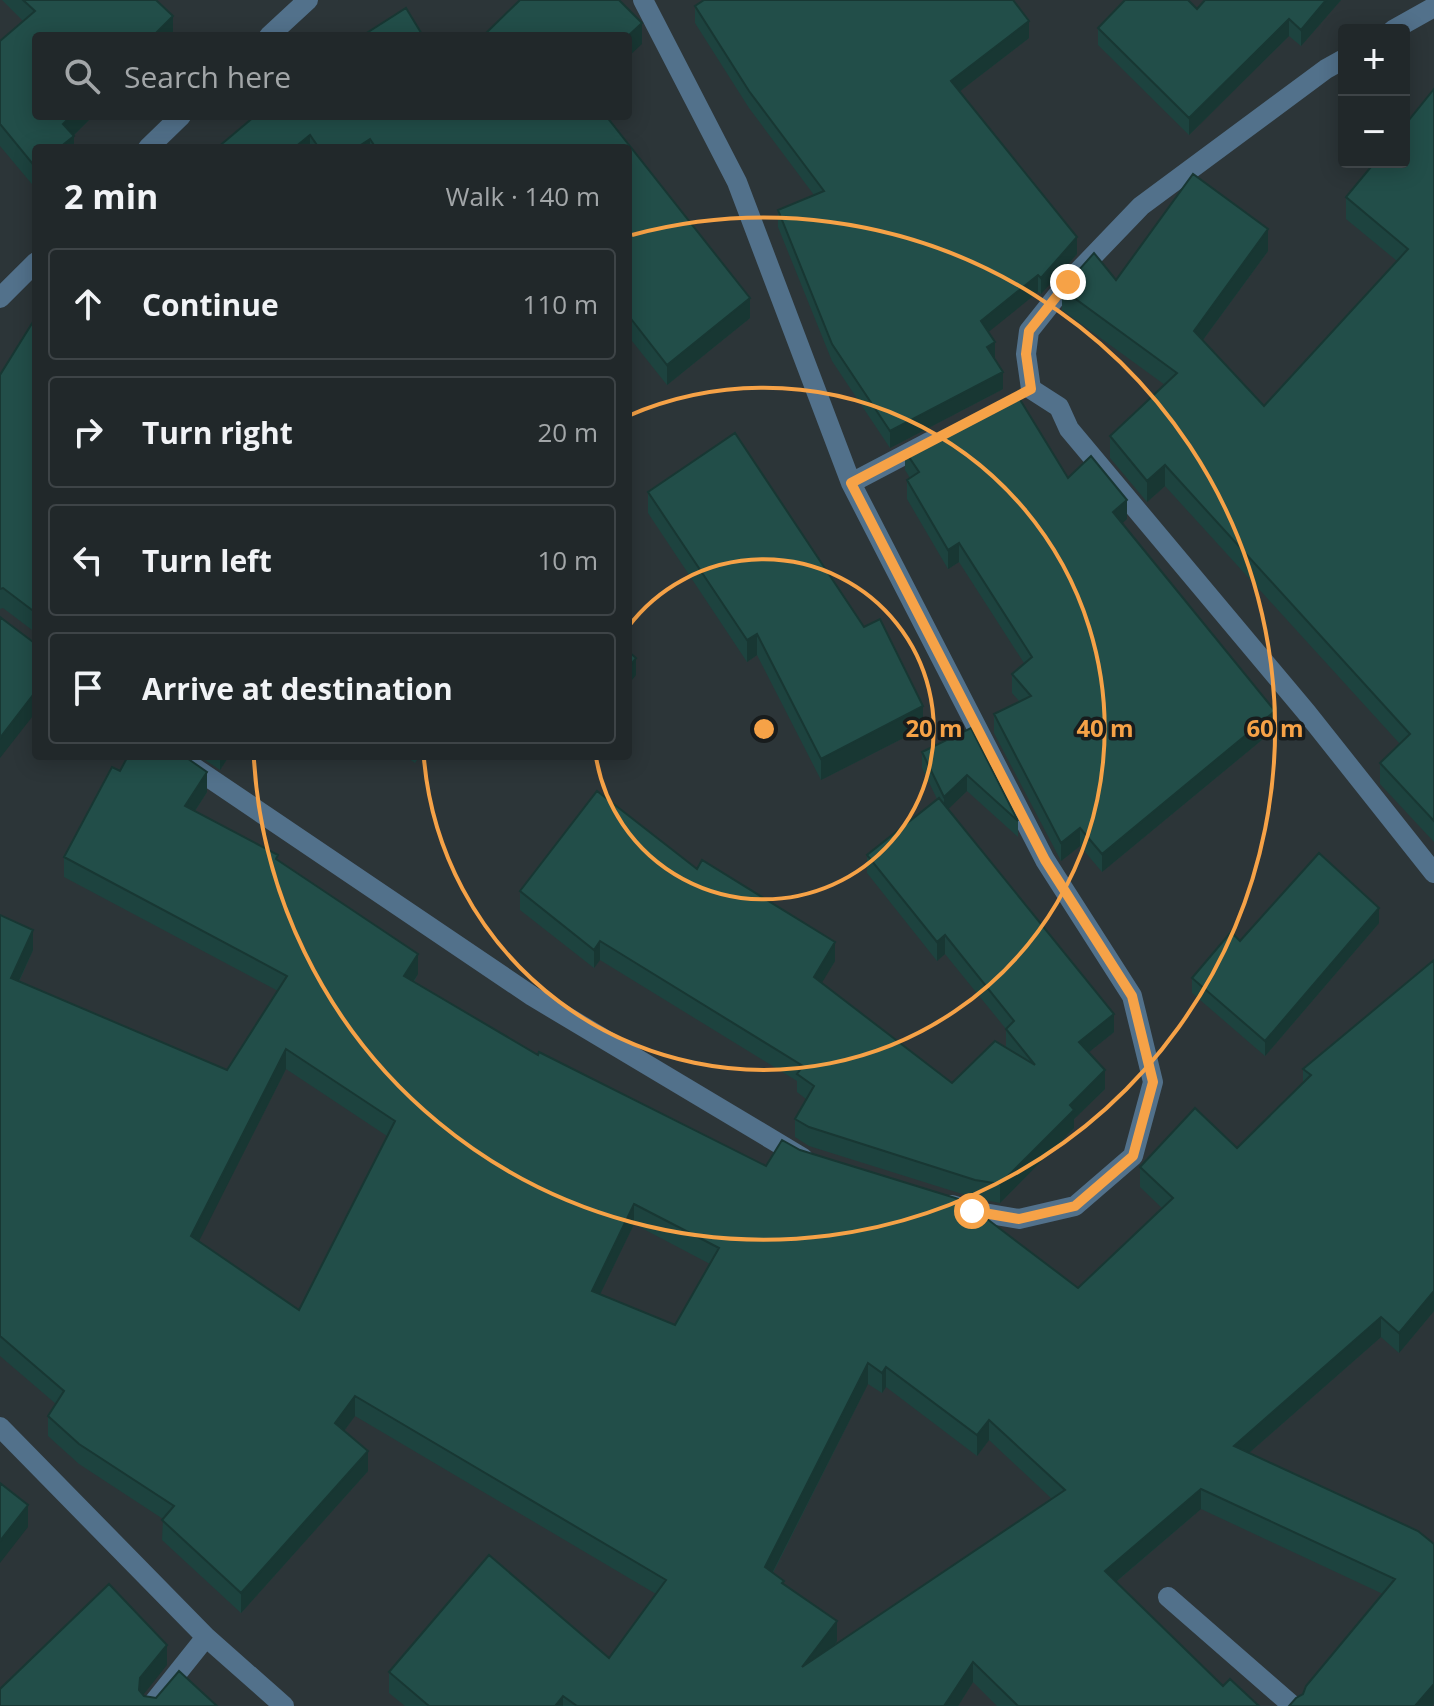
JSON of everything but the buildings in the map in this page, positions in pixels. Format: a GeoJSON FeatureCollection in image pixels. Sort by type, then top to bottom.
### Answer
{"type":"FeatureCollection","features":[{"type":"Feature","properties":{"kind":"street"},"geometry":{"type":"LineString","coordinates":[[273,32],[308,0]]}},
{"type":"Feature","properties":{"kind":"street"},"geometry":{"type":"LineString","coordinates":[[643,0],[737,182],[851,483],[1045,860],[1132,996],[1153,1082],[1133,1156],[1075,1206],[1019,1219],[972,1211],[930,1198]]}},
{"type":"Feature","properties":{"kind":"street"},"geometry":{"type":"LineString","coordinates":[[1404,24],[1434,7]]}},
{"type":"Feature","properties":{"kind":"street"},"geometry":{"type":"LineString","coordinates":[[1338,62],[1141,206],[1068,282],[1029,331],[1024,392],[1059,407],[1069,429],[1307,713],[1434,873]]}},
{"type":"Feature","properties":{"kind":"street"},"geometry":{"type":"LineString","coordinates":[[152,144],[177,120]]}},
{"type":"Feature","properties":{"kind":"street"},"geometry":{"type":"LineString","coordinates":[[0,298],[32,266]]}},
{"type":"Feature","properties":{"kind":"street"},"geometry":{"type":"LineString","coordinates":[[851,483],[948,432]]}},
{"type":"Feature","properties":{"kind":"street"},"geometry":{"type":"LineString","coordinates":[[183,760],[532,996],[804,1158],[818,1163]]}},
{"type":"Feature","properties":{"kind":"street"},"geometry":{"type":"LineString","coordinates":[[0,1427],[206,1637],[284,1706]]}},
{"type":"Feature","properties":{"kind":"street"},"geometry":{"type":"LineString","coordinates":[[1168,1597],[1293,1706]]}},
{"type":"Feature","properties":{"kind":"street"},"geometry":{"type":"LineString","coordinates":[[151,1706],[206,1637]]}},
{"type":"Feature","properties":{"kind":"route"},"geometry":{"type":"LineString","coordinates":[[972,1211],[1019,1219],[1075,1206],[1133,1156],[1153,1082],[1132,996],[1045,860],[851,483],[1031,389],[1026,354],[1029,331],[1068,282]]}}]}
